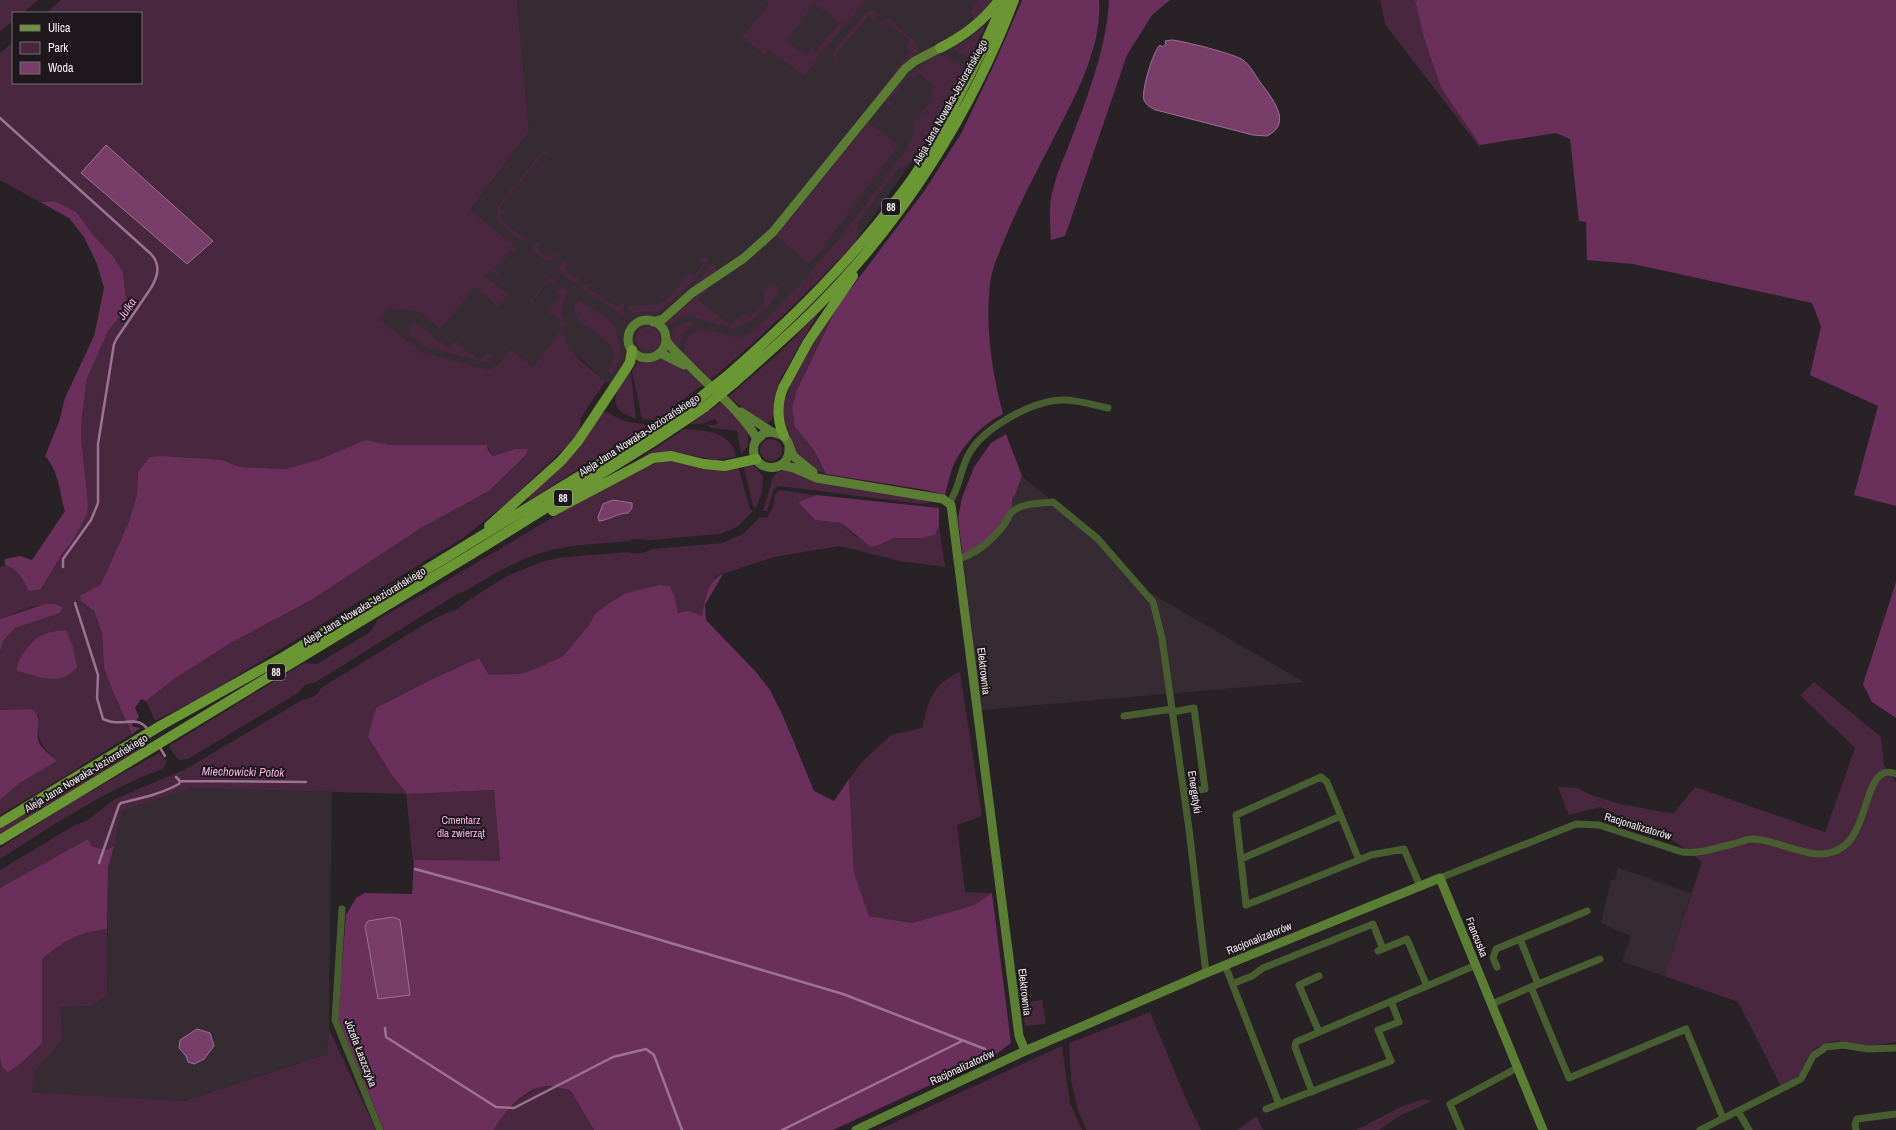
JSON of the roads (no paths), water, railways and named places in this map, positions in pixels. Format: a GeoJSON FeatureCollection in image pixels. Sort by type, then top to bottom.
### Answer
{"type":"FeatureCollection","features":[{"type":"Feature","properties":{"kind":"main road"},"geometry":{"type":"LineString","coordinates":[[940,48],[966,34],[976,26],[999,0]]}},
{"type":"Feature","properties":{"kind":"main road","name":"Aleja Jana Nowaka-Jeziorańskiego"},"geometry":{"type":"LineString","coordinates":[[0,823],[139,738],[285,656],[640,439],[705,407],[818,291],[905,189],[938,138],[975,66],[1004,0]]}},
{"type":"Feature","properties":{"kind":"main road","name":"Aleja Jana Nowaka-Jeziorańskiego"},"geometry":{"type":"LineString","coordinates":[[0,840],[476,552],[651,443],[678,420],[696,401],[730,380],[818,306],[878,237],[912,191],[945,141],[1004,28],[1014,0]]}},
{"type":"Feature","properties":{"kind":"main road"},"geometry":{"type":"LineString","coordinates":[[786,441],[780,427],[779,406],[780,396],[788,377],[844,287],[884,237],[912,191]]}},
{"type":"Feature","properties":{"kind":"main road"},"geometry":{"type":"LineString","coordinates":[[466,546],[543,479],[578,441],[626,369],[630,362],[632,350]]}},
{"type":"Feature","properties":{"kind":"main road"},"geometry":{"type":"LineString","coordinates":[[476,552],[653,458],[672,456],[704,464],[724,466],[756,459]]}},
{"type":"Feature","properties":{"kind":"street"},"geometry":{"type":"LineString","coordinates":[[666,340],[660,353],[648,358],[639,356],[632,350],[629,340],[633,328],[640,322],[653,322],[663,319],[692,293],[744,258],[773,232],[905,69],[915,61],[940,48]]}},
{"type":"Feature","properties":{"kind":"street"},"geometry":{"type":"LineString","coordinates":[[653,322],[664,330],[666,340],[671,348],[736,409],[749,425],[757,439]]}},
{"type":"Feature","properties":{"kind":"street"},"geometry":{"type":"LineString","coordinates":[[660,353],[694,371]]}},
{"type":"Feature","properties":{"kind":"street"},"geometry":{"type":"LineString","coordinates":[[772,432],[764,433],[757,439],[754,446],[756,459],[759,463],[770,468],[781,465],[794,468],[817,478],[942,499],[949,503],[956,492],[964,464],[977,443],[994,426],[1048,402],[1064,400],[1108,408]]}},
{"type":"Feature","properties":{"kind":"street"},"geometry":{"type":"LineString","coordinates":[[736,409],[786,441],[793,456],[800,463],[816,474],[828,479]]}},
{"type":"Feature","properties":{"kind":"street"},"geometry":{"type":"LineString","coordinates":[[781,465],[788,456],[786,441]]}},
{"type":"Feature","properties":{"kind":"street","name":"Energetyki"},"geometry":{"type":"LineString","coordinates":[[958,559],[972,554],[989,541],[1003,525],[1012,511],[1032,503],[1053,502],[1098,539],[1145,590],[1153,602],[1162,638],[1184,792],[1206,973]]}},
{"type":"Feature","properties":{"kind":"street","name":"Elektrownia"},"geometry":{"type":"LineString","coordinates":[[949,503],[952,509],[1019,1036],[1025,1051]]}},
{"type":"Feature","properties":{"kind":"street"},"geometry":{"type":"LineString","coordinates":[[1124,716],[1194,708],[1205,789],[1184,792]]}},
{"type":"Feature","properties":{"kind":"street","name":"Racjonalizatorów"},"geometry":{"type":"LineString","coordinates":[[856,1130],[1025,1051],[1206,973],[1576,824],[1599,825],[1682,852],[1707,851],[1752,839],[1810,853],[1821,854],[1833,852],[1843,847],[1857,831],[1874,783],[1881,774],[1889,772],[1896,774]]}},
{"type":"Feature","properties":{"kind":"street"},"geometry":{"type":"LineString","coordinates":[[1359,860],[1327,782],[1321,777],[1236,815],[1246,905],[1359,860],[1371,855],[1404,849],[1420,886]]}},
{"type":"Feature","properties":{"kind":"street"},"geometry":{"type":"LineString","coordinates":[[1241,859],[1341,816]]}},
{"type":"Feature","properties":{"kind":"street","name":"Francuska"},"geometry":{"type":"LineString","coordinates":[[1440,878],[1543,1130]]}},
{"type":"Feature","properties":{"kind":"street","name":"Józefa Łaszczyka"},"geometry":{"type":"LineString","coordinates":[[342,909],[335,1020],[380,1130]]}},
{"type":"Feature","properties":{"kind":"street"},"geometry":{"type":"LineString","coordinates":[[1497,967],[1493,958],[1496,949],[1587,911]]}},
{"type":"Feature","properties":{"kind":"street"},"geometry":{"type":"LineString","coordinates":[[1232,984],[1252,976],[1262,968],[1373,924],[1380,950],[1407,939],[1427,986]]}},
{"type":"Feature","properties":{"kind":"street"},"geometry":{"type":"LineString","coordinates":[[1520,939],[1534,986],[1569,1078],[1686,1029],[1723,1118]]}},
{"type":"Feature","properties":{"kind":"street"},"geometry":{"type":"LineString","coordinates":[[1492,1004],[1600,959]]}},
{"type":"Feature","properties":{"kind":"street"},"geometry":{"type":"LineString","coordinates":[[1225,965],[1279,1104]]}},
{"type":"Feature","properties":{"kind":"street"},"geometry":{"type":"LineString","coordinates":[[1312,1092],[1295,1047],[1296,1042],[1476,965]]}},
{"type":"Feature","properties":{"kind":"street"},"geometry":{"type":"LineString","coordinates":[[1319,976],[1299,985],[1320,1032]]}},
{"type":"Feature","properties":{"kind":"street"},"geometry":{"type":"LineString","coordinates":[[1266,1109],[1391,1061],[1378,1030],[1399,1022],[1391,1002]]}},
{"type":"Feature","properties":{"kind":"street"},"geometry":{"type":"LineString","coordinates":[[1700,1130],[1801,1079],[1814,1056],[1826,1047],[1843,1045],[1868,1049],[1896,1048]]}},
{"type":"Feature","properties":{"kind":"street"},"geometry":{"type":"LineString","coordinates":[[1462,1130],[1450,1104],[1517,1068]]}},
{"type":"Feature","properties":{"kind":"street"},"geometry":{"type":"LineString","coordinates":[[1738,1111],[1750,1130]]}},
{"type":"Feature","properties":{"kind":"street"},"geometry":{"type":"LineString","coordinates":[[1856,1130],[1855,1124],[1857,1119],[1896,1114]]}},
{"type":"Feature","properties":{"kind":"water"},"geometry":{"type":"Polygon","coordinates":[[[1172,40],[1220,51],[1238,57],[1246,62],[1270,95],[1278,110],[1280,117],[1279,124],[1275,131],[1267,136],[1253,135],[1156,110],[1147,105],[1144,100],[1144,88],[1154,55],[1160,45],[1162,47],[1166,44],[1165,41],[1172,40]]]}},
{"type":"Feature","properties":{"kind":"water"},"geometry":{"type":"Polygon","coordinates":[[[106,145],[213,241],[187,264],[81,173],[106,145]]]}},
{"type":"Feature","properties":{"kind":"water"},"geometry":{"type":"Polygon","coordinates":[[[613,500],[632,503],[632,508],[628,513],[599,521],[598,517],[603,504],[613,500]]]}},
{"type":"Feature","properties":{"kind":"water"},"geometry":{"type":"Polygon","coordinates":[[[393,917],[400,920],[410,995],[378,999],[365,926],[368,921],[393,917]]]}},
{"type":"Feature","properties":{"kind":"water"},"geometry":{"type":"Polygon","coordinates":[[[197,1029],[210,1033],[214,1046],[204,1059],[194,1064],[188,1062],[186,1056],[179,1048],[180,1040],[197,1029]]]}},
{"type":"Feature","properties":{"kind":"waterway","name":"Julka"},"geometry":{"type":"LineString","coordinates":[[0,118],[151,254],[157,266],[157,275],[151,288],[114,344],[98,444],[98,503],[91,520],[63,559],[63,567]]}},
{"type":"Feature","properties":{"kind":"waterway","name":"Miechowicki Potok"},"geometry":{"type":"LineString","coordinates":[[75,603],[98,675],[97,698],[103,719],[112,722],[141,723],[148,730]]}},
{"type":"Feature","properties":{"kind":"waterway","name":"Miechowicki Potok"},"geometry":{"type":"LineString","coordinates":[[159,746],[165,756]]}},
{"type":"Feature","properties":{"kind":"waterway","name":"Miechowicki Potok"},"geometry":{"type":"LineString","coordinates":[[176,777],[180,781],[306,782]]}},
{"type":"Feature","properties":{"kind":"waterway","name":"Miechowicki Potok"},"geometry":{"type":"LineString","coordinates":[[99,863],[119,805],[121,803],[165,790],[179,784],[180,781]]}},
{"type":"Feature","properties":{"kind":"waterway"},"geometry":{"type":"LineString","coordinates":[[415,869],[488,889],[843,994],[985,1049]]}},
{"type":"Feature","properties":{"kind":"waterway"},"geometry":{"type":"LineString","coordinates":[[385,1028],[386,1037],[496,1107],[514,1108],[613,1057],[646,1049],[654,1055],[682,1130]]}},
{"type":"Feature","properties":{"kind":"waterway"},"geometry":{"type":"LineString","coordinates":[[782,1130],[962,1041]]}},
{"type":"Feature","properties":{"kind":"park label","name":"Cmentarz dla zwierząt"},"geometry":{"type":"Point","coordinates":[461,826]}}]}
